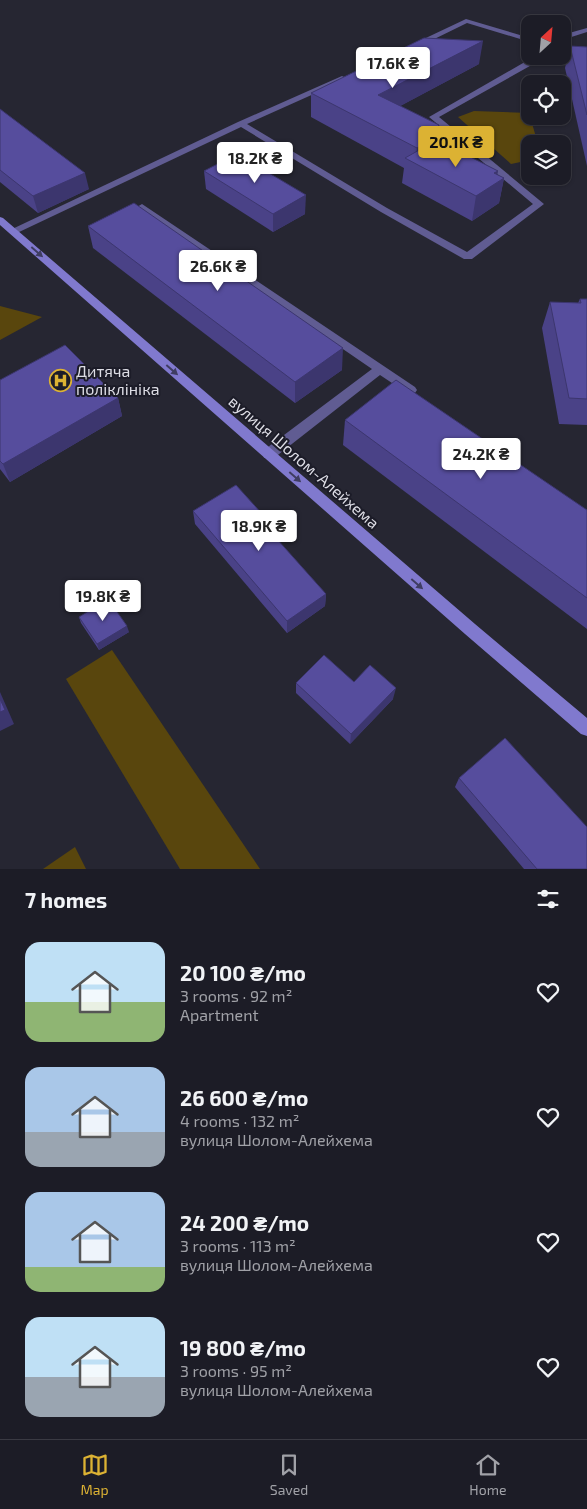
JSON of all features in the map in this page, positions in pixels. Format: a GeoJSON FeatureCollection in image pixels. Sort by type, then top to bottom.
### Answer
{"type":"FeatureCollection","features":[{"type":"Feature","properties":{"kind":"street","name":"вулиця Шолом-Алейхема"},"geometry":{"type":"LineString","coordinates":[[0,220],[587,728]]}},
{"type":"Feature","properties":{"kind":"lane"},"geometry":{"type":"LineString","coordinates":[[403,50],[466,21],[521,37]]}},
{"type":"Feature","properties":{"kind":"lane"},"geometry":{"type":"LineString","coordinates":[[571,35],[587,30]]}},
{"type":"Feature","properties":{"kind":"lane"},"geometry":{"type":"LineString","coordinates":[[241,124],[384,210],[468,256],[539,204],[434,117],[525,65]]}},
{"type":"Feature","properties":{"kind":"lane"},"geometry":{"type":"LineString","coordinates":[[13,231],[349,75]]}},
{"type":"Feature","properties":{"kind":"lane"},"geometry":{"type":"LineString","coordinates":[[142,207],[420,396]]}},
{"type":"Feature","properties":{"kind":"lane"},"geometry":{"type":"LineString","coordinates":[[269,454],[380,369]]}},
{"type":"Feature","properties":{"kind":"shaded area"},"geometry":{"type":"Polygon","coordinates":[[[474,111],[521,113],[521,125],[532,125],[535,135],[521,135],[521,162],[511,164],[458,117],[474,111]]]}},
{"type":"Feature","properties":{"kind":"shaded area"},"geometry":{"type":"Polygon","coordinates":[[[0,306],[42,317],[0,340],[0,306]]]}},
{"type":"Feature","properties":{"kind":"shaded area"},"geometry":{"type":"Polygon","coordinates":[[[112,650],[260,869],[180,869],[66,679],[112,650]]]}},
{"type":"Feature","properties":{"kind":"shaded area"},"geometry":{"type":"Polygon","coordinates":[[[75,847],[86,869],[43,869],[75,847]]]}},
{"type":"Feature","properties":{"kind":"building"},"geometry":{"type":"Polygon","coordinates":[[[424,38],[483,41],[378,95],[439,125],[436,128],[445,132],[417,148],[311,93],[424,38]]]}},
{"type":"Feature","properties":{"kind":"building"},"geometry":{"type":"Polygon","coordinates":[[[571,46],[587,47],[587,115],[571,50],[571,46]]]}},
{"type":"Feature","properties":{"kind":"building"},"geometry":{"type":"Polygon","coordinates":[[[0,109],[85,173],[33,196],[0,170],[0,109]]]}},
{"type":"Feature","properties":{"kind":"building"},"geometry":{"type":"Polygon","coordinates":[[[437,140],[498,171],[494,173],[504,178],[476,196],[405,158],[437,140]]]}},
{"type":"Feature","properties":{"kind":"building"},"geometry":{"type":"Polygon","coordinates":[[[237,154],[306,195],[273,214],[204,171],[237,154]]]}},
{"type":"Feature","properties":{"kind":"building"},"geometry":{"type":"Polygon","coordinates":[[[134,203],[343,348],[295,382],[88,226],[134,203]]]}},
{"type":"Feature","properties":{"kind":"building"},"geometry":{"type":"Polygon","coordinates":[[[580,299],[587,299],[587,399],[569,398],[550,302],[581,303],[580,299]]]}},
{"type":"Feature","properties":{"kind":"building"},"geometry":{"type":"Polygon","coordinates":[[[65,345],[118,398],[3,464],[0,461],[0,380],[65,345]]]}},
{"type":"Feature","properties":{"kind":"building"},"geometry":{"type":"Polygon","coordinates":[[[396,380],[587,510],[587,598],[345,420],[396,380]]]}},
{"type":"Feature","properties":{"kind":"building"},"geometry":{"type":"Polygon","coordinates":[[[236,485],[273,526],[268,529],[326,594],[287,621],[193,511],[236,485]]]}},
{"type":"Feature","properties":{"kind":"building"},"geometry":{"type":"Polygon","coordinates":[[[108,599],[127,626],[97,644],[79,617],[108,599]]]}},
{"type":"Feature","properties":{"kind":"building"},"geometry":{"type":"Polygon","coordinates":[[[324,655],[354,682],[370,665],[396,688],[351,734],[296,683],[324,655]]]}},
{"type":"Feature","properties":{"kind":"building"},"geometry":{"type":"Polygon","coordinates":[[[0,699],[5,710],[0,712],[0,699]]]}},
{"type":"Feature","properties":{"kind":"building"},"geometry":{"type":"Polygon","coordinates":[[[505,738],[587,827],[587,869],[537,869],[459,778],[505,738]]]}},
{"type":"Feature","properties":{"kind":"place","name":"Дитяча поліклініка"},"geometry":{"type":"Point","coordinates":[60,380]}}]}
